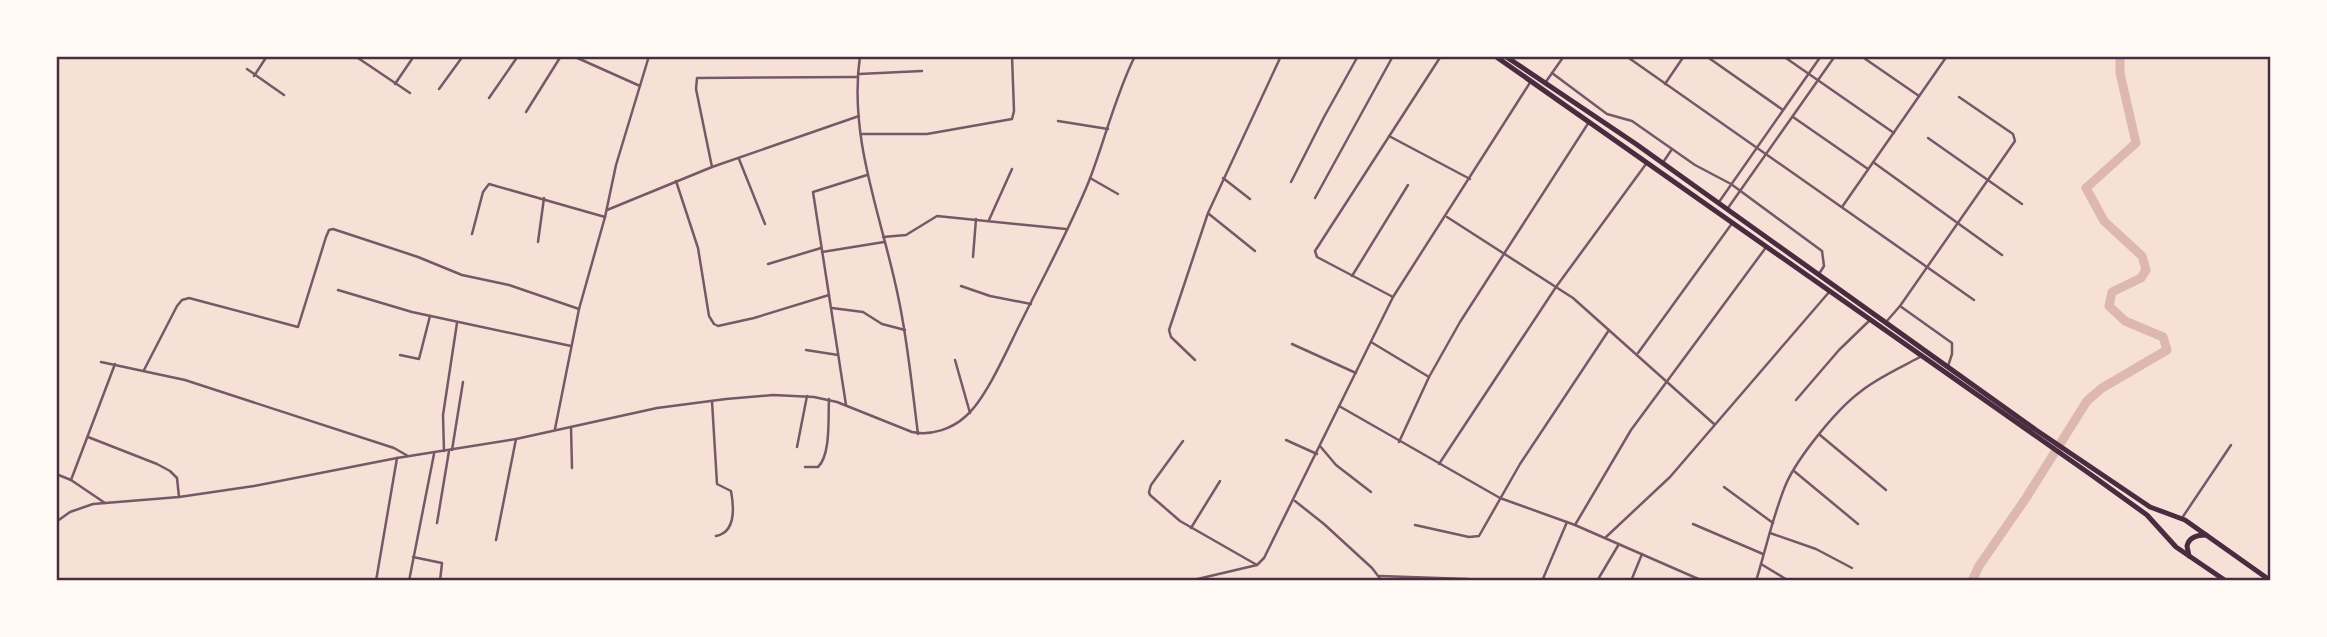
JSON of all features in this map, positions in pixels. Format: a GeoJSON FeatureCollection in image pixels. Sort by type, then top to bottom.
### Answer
{"type":"FeatureCollection","features":[{"type":"Feature","properties":{"kind":"highway"},"geometry":{"type":"LineString","coordinates":[[1495,56],[1683,190],[2035,433],[2150,507],[2182,519],[2271,581]]}},
{"type":"Feature","properties":{"kind":"highway"},"geometry":{"type":"LineString","coordinates":[[1505,56],[1636,144],[1726,211],[1948,366],[2035,433]]}},
{"type":"Feature","properties":{"kind":"highway"},"geometry":{"type":"LineString","coordinates":[[1629,152],[1631,146],[1636,144]]}},
{"type":"Feature","properties":{"kind":"highway"},"geometry":{"type":"LineString","coordinates":[[1683,190],[1689,183]]}},
{"type":"Feature","properties":{"kind":"highway"},"geometry":{"type":"LineString","coordinates":[[2092,471],[2147,515],[2169,540],[2225,581]]}},
{"type":"Feature","properties":{"kind":"highway"},"geometry":{"type":"LineString","coordinates":[[2190,557],[2187,547],[2191,539],[2206,535]]}},
{"type":"Feature","properties":{"kind":"street"},"geometry":{"type":"LineString","coordinates":[[254,76],[267,56]]}},
{"type":"Feature","properties":{"kind":"street"},"geometry":{"type":"LineString","coordinates":[[355,56],[410,93]]}},
{"type":"Feature","properties":{"kind":"street"},"geometry":{"type":"LineString","coordinates":[[395,84],[414,56]]}},
{"type":"Feature","properties":{"kind":"street"},"geometry":{"type":"LineString","coordinates":[[439,89],[463,56]]}},
{"type":"Feature","properties":{"kind":"street"},"geometry":{"type":"LineString","coordinates":[[489,99],[517,56]]}},
{"type":"Feature","properties":{"kind":"street"},"geometry":{"type":"LineString","coordinates":[[526,112],[561,56]]}},
{"type":"Feature","properties":{"kind":"street"},"geometry":{"type":"LineString","coordinates":[[573,56],[640,86]]}},
{"type":"Feature","properties":{"kind":"street"},"geometry":{"type":"LineString","coordinates":[[555,430],[579,309],[606,217],[616,166],[649,56]]}},
{"type":"Feature","properties":{"kind":"street"},"geometry":{"type":"LineString","coordinates":[[860,56],[857,76],[859,116],[867,175],[905,330],[918,433]]}},
{"type":"Feature","properties":{"kind":"street"},"geometry":{"type":"LineString","coordinates":[[861,134],[942,132],[1006,122],[1013,118],[1014,111],[1012,56]]}},
{"type":"Feature","properties":{"kind":"street"},"geometry":{"type":"LineString","coordinates":[[56,522],[70,512],[105,503],[179,497],[295,478],[516,439],[657,408],[712,401],[773,395],[807,396],[846,405],[905,430],[918,433],[944,429],[970,413],[1031,304],[1090,178],[1135,56]]}},
{"type":"Feature","properties":{"kind":"street"},"geometry":{"type":"LineString","coordinates":[[1195,360],[1171,337],[1169,330],[1208,213],[1281,56]]}},
{"type":"Feature","properties":{"kind":"street"},"geometry":{"type":"LineString","coordinates":[[1290,182],[1358,56]]}},
{"type":"Feature","properties":{"kind":"street"},"geometry":{"type":"LineString","coordinates":[[1315,198],[1393,56]]}},
{"type":"Feature","properties":{"kind":"street"},"geometry":{"type":"LineString","coordinates":[[1393,297],[1320,258],[1314,252],[1441,56]]}},
{"type":"Feature","properties":{"kind":"street"},"geometry":{"type":"LineString","coordinates":[[1545,83],[1564,56]]}},
{"type":"Feature","properties":{"kind":"street"},"geometry":{"type":"LineString","coordinates":[[1626,56],[1974,300]]}},
{"type":"Feature","properties":{"kind":"street"},"geometry":{"type":"LineString","coordinates":[[1665,84],[1684,56]]}},
{"type":"Feature","properties":{"kind":"street"},"geometry":{"type":"LineString","coordinates":[[1706,56],[1783,110]]}},
{"type":"Feature","properties":{"kind":"street"},"geometry":{"type":"LineString","coordinates":[[1783,56],[1894,133]]}},
{"type":"Feature","properties":{"kind":"street"},"geometry":{"type":"LineString","coordinates":[[1717,204],[1821,56]]}},
{"type":"Feature","properties":{"kind":"street"},"geometry":{"type":"LineString","coordinates":[[1726,211],[1835,56]]}},
{"type":"Feature","properties":{"kind":"street"},"geometry":{"type":"LineString","coordinates":[[1861,56],[1919,96]]}},
{"type":"Feature","properties":{"kind":"street"},"geometry":{"type":"LineString","coordinates":[[1842,207],[1946,58],[1940,56]]}},
{"type":"Feature","properties":{"kind":"street"},"geometry":{"type":"LineString","coordinates":[[247,69],[284,95]]}},
{"type":"Feature","properties":{"kind":"street"},"geometry":{"type":"LineString","coordinates":[[712,167],[696,80],[857,76],[922,71]]}},
{"type":"Feature","properties":{"kind":"street"},"geometry":{"type":"LineString","coordinates":[[1552,73],[1607,114],[1632,121],[1695,165],[1731,184],[1822,251],[1824,266],[1818,275]]}},
{"type":"Feature","properties":{"kind":"street"},"geometry":{"type":"LineString","coordinates":[[1189,581],[1257,565],[1265,558],[1393,297],[1531,81]]}},
{"type":"Feature","properties":{"kind":"street"},"geometry":{"type":"LineString","coordinates":[[1886,322],[1927,268],[2016,138],[1959,97]]}},
{"type":"Feature","properties":{"kind":"street"},"geometry":{"type":"LineString","coordinates":[[607,210],[712,167],[859,116]]}},
{"type":"Feature","properties":{"kind":"street"},"geometry":{"type":"LineString","coordinates":[[1792,117],[1868,169]]}},
{"type":"Feature","properties":{"kind":"street"},"geometry":{"type":"LineString","coordinates":[[1058,121],[1108,130]]}},
{"type":"Feature","properties":{"kind":"street"},"geometry":{"type":"LineString","coordinates":[[1399,442],[1429,377],[1502,254],[1589,122]]}},
{"type":"Feature","properties":{"kind":"street"},"geometry":{"type":"LineString","coordinates":[[1389,136],[1470,179]]}},
{"type":"Feature","properties":{"kind":"street"},"geometry":{"type":"LineString","coordinates":[[1928,138],[2022,204]]}},
{"type":"Feature","properties":{"kind":"street"},"geometry":{"type":"LineString","coordinates":[[1662,164],[1672,149]]}},
{"type":"Feature","properties":{"kind":"street"},"geometry":{"type":"LineString","coordinates":[[739,159],[765,224]]}},
{"type":"Feature","properties":{"kind":"street"},"geometry":{"type":"LineString","coordinates":[[1873,162],[2003,255]]}},
{"type":"Feature","properties":{"kind":"street"},"geometry":{"type":"LineString","coordinates":[[1439,465],[1556,287],[1646,164]]}},
{"type":"Feature","properties":{"kind":"street"},"geometry":{"type":"LineString","coordinates":[[989,220],[1012,169]]}},
{"type":"Feature","properties":{"kind":"street"},"geometry":{"type":"LineString","coordinates":[[846,405],[813,198],[814,191],[867,175]]}},
{"type":"Feature","properties":{"kind":"street"},"geometry":{"type":"LineString","coordinates":[[1090,178],[1118,194]]}},
{"type":"Feature","properties":{"kind":"street"},"geometry":{"type":"LineString","coordinates":[[1223,178],[1250,199]]}},
{"type":"Feature","properties":{"kind":"street"},"geometry":{"type":"LineString","coordinates":[[677,181],[698,248],[709,316],[716,326],[754,318],[829,295]]}},
{"type":"Feature","properties":{"kind":"street"},"geometry":{"type":"LineString","coordinates":[[472,234],[483,192],[489,184],[606,217]]}},
{"type":"Feature","properties":{"kind":"street"},"geometry":{"type":"LineString","coordinates":[[1352,276],[1408,184]]}},
{"type":"Feature","properties":{"kind":"street"},"geometry":{"type":"LineString","coordinates":[[538,242],[544,198]]}},
{"type":"Feature","properties":{"kind":"street"},"geometry":{"type":"LineString","coordinates":[[1208,213],[1255,251]]}},
{"type":"Feature","properties":{"kind":"street"},"geometry":{"type":"LineString","coordinates":[[768,264],[822,250],[905,235],[937,216],[1066,229]]}},
{"type":"Feature","properties":{"kind":"street"},"geometry":{"type":"LineString","coordinates":[[1446,216],[1573,298],[1714,424]]}},
{"type":"Feature","properties":{"kind":"street"},"geometry":{"type":"LineString","coordinates":[[973,257],[976,219]]}},
{"type":"Feature","properties":{"kind":"street"},"geometry":{"type":"LineString","coordinates":[[1637,354],[1732,222]]}},
{"type":"Feature","properties":{"kind":"street"},"geometry":{"type":"LineString","coordinates":[[144,370],[177,306],[182,300],[189,298],[298,327],[328,232],[332,229],[418,257],[468,277],[509,285],[579,309]]}},
{"type":"Feature","properties":{"kind":"street"},"geometry":{"type":"LineString","coordinates":[[1575,525],[1631,430],[1767,246]]}},
{"type":"Feature","properties":{"kind":"street"},"geometry":{"type":"LineString","coordinates":[[961,286],[990,296],[1031,304]]}},
{"type":"Feature","properties":{"kind":"street"},"geometry":{"type":"LineString","coordinates":[[338,290],[457,323],[571,346]]}},
{"type":"Feature","properties":{"kind":"street"},"geometry":{"type":"LineString","coordinates":[[1605,537],[1670,477],[1830,291]]}},
{"type":"Feature","properties":{"kind":"street"},"geometry":{"type":"LineString","coordinates":[[1900,306],[1952,343],[1948,366]]}},
{"type":"Feature","properties":{"kind":"street"},"geometry":{"type":"LineString","coordinates":[[831,308],[863,312],[882,324],[905,330]]}},
{"type":"Feature","properties":{"kind":"street"},"geometry":{"type":"LineString","coordinates":[[400,355],[419,359],[430,316]]}},
{"type":"Feature","properties":{"kind":"street"},"geometry":{"type":"LineString","coordinates":[[1796,400],[1839,350],[1870,320]]}},
{"type":"Feature","properties":{"kind":"street"},"geometry":{"type":"LineString","coordinates":[[448,451],[443,415],[457,323]]}},
{"type":"Feature","properties":{"kind":"street"},"geometry":{"type":"LineString","coordinates":[[1415,525],[1478,537],[1520,464],[1609,330]]}},
{"type":"Feature","properties":{"kind":"street"},"geometry":{"type":"LineString","coordinates":[[1371,342],[1429,377]]}},
{"type":"Feature","properties":{"kind":"street"},"geometry":{"type":"LineString","coordinates":[[1292,344],[1356,373]]}},
{"type":"Feature","properties":{"kind":"street"},"geometry":{"type":"LineString","coordinates":[[806,350],[838,355]]}},
{"type":"Feature","properties":{"kind":"street"},"geometry":{"type":"LineString","coordinates":[[1756,581],[1783,492],[1794,471],[1820,435],[1860,392],[1923,355]]}},
{"type":"Feature","properties":{"kind":"street"},"geometry":{"type":"LineString","coordinates":[[955,360],[970,413]]}},
{"type":"Feature","properties":{"kind":"street"},"geometry":{"type":"LineString","coordinates":[[101,362],[185,380],[394,448],[408,456]]}},
{"type":"Feature","properties":{"kind":"street"},"geometry":{"type":"LineString","coordinates":[[71,480],[116,364]]}},
{"type":"Feature","properties":{"kind":"street"},"geometry":{"type":"LineString","coordinates":[[437,523],[448,451],[463,382]]}},
{"type":"Feature","properties":{"kind":"street"},"geometry":{"type":"LineString","coordinates":[[797,447],[807,396]]}},
{"type":"Feature","properties":{"kind":"street"},"geometry":{"type":"LineString","coordinates":[[806,467],[818,467],[822,464],[828,434],[829,400]]}},
{"type":"Feature","properties":{"kind":"street"},"geometry":{"type":"LineString","coordinates":[[712,401],[717,484],[731,491],[733,515],[723,535],[716,536]]}},
{"type":"Feature","properties":{"kind":"street"},"geometry":{"type":"LineString","coordinates":[[1339,406],[1500,498],[1605,537],[1703,581]]}},
{"type":"Feature","properties":{"kind":"street"},"geometry":{"type":"LineString","coordinates":[[571,427],[572,468]]}},
{"type":"Feature","properties":{"kind":"street"},"geometry":{"type":"LineString","coordinates":[[1820,435],[1886,490]]}},
{"type":"Feature","properties":{"kind":"street"},"geometry":{"type":"LineString","coordinates":[[88,437],[165,468],[177,478],[179,497]]}},
{"type":"Feature","properties":{"kind":"street"},"geometry":{"type":"LineString","coordinates":[[496,540],[516,439]]}},
{"type":"Feature","properties":{"kind":"street"},"geometry":{"type":"LineString","coordinates":[[1286,440],[1317,454]]}},
{"type":"Feature","properties":{"kind":"street"},"geometry":{"type":"LineString","coordinates":[[1183,441],[1149,492],[1153,499],[1191,528],[1257,565]]}},
{"type":"Feature","properties":{"kind":"street"},"geometry":{"type":"LineString","coordinates":[[2182,519],[2231,445]]}},
{"type":"Feature","properties":{"kind":"street"},"geometry":{"type":"LineString","coordinates":[[1320,446],[1336,466],[1371,492]]}},
{"type":"Feature","properties":{"kind":"street"},"geometry":{"type":"LineString","coordinates":[[409,581],[434,453]]}},
{"type":"Feature","properties":{"kind":"street"},"geometry":{"type":"LineString","coordinates":[[376,581],[397,458]]}},
{"type":"Feature","properties":{"kind":"street"},"geometry":{"type":"LineString","coordinates":[[1794,471],[1858,524]]}},
{"type":"Feature","properties":{"kind":"street"},"geometry":{"type":"LineString","coordinates":[[56,474],[71,480],[105,503]]}},
{"type":"Feature","properties":{"kind":"street"},"geometry":{"type":"LineString","coordinates":[[1191,528],[1220,481]]}},
{"type":"Feature","properties":{"kind":"street"},"geometry":{"type":"LineString","coordinates":[[1724,487],[1773,523]]}},
{"type":"Feature","properties":{"kind":"street"},"geometry":{"type":"LineString","coordinates":[[1294,500],[1324,524],[1382,581]]}},
{"type":"Feature","properties":{"kind":"street"},"geometry":{"type":"LineString","coordinates":[[1542,581],[1567,522]]}},
{"type":"Feature","properties":{"kind":"street"},"geometry":{"type":"LineString","coordinates":[[1693,524],[1763,554]]}},
{"type":"Feature","properties":{"kind":"street"},"geometry":{"type":"LineString","coordinates":[[1770,533],[1816,549],[1852,568]]}},
{"type":"Feature","properties":{"kind":"street"},"geometry":{"type":"LineString","coordinates":[[1597,581],[1619,544]]}},
{"type":"Feature","properties":{"kind":"street"},"geometry":{"type":"LineString","coordinates":[[1630,581],[1642,554]]}},
{"type":"Feature","properties":{"kind":"street"},"geometry":{"type":"LineString","coordinates":[[413,557],[442,563],[440,581]]}},
{"type":"Feature","properties":{"kind":"street"},"geometry":{"type":"LineString","coordinates":[[1761,564],[1789,581]]}},
{"type":"Feature","properties":{"kind":"street"},"geometry":{"type":"LineString","coordinates":[[1379,576],[1468,579]]}},
{"type":"Feature","properties":{"kind":"waterway"},"geometry":{"type":"LineString","coordinates":[[1972,581],[1979,566],[2087,401],[2102,388],[2167,350],[2163,337],[2125,321],[2109,306],[2112,292],[2141,278],[2146,270],[2142,256],[2104,221],[2086,188],[2136,143],[2120,73],[2120,56]]}}]}
